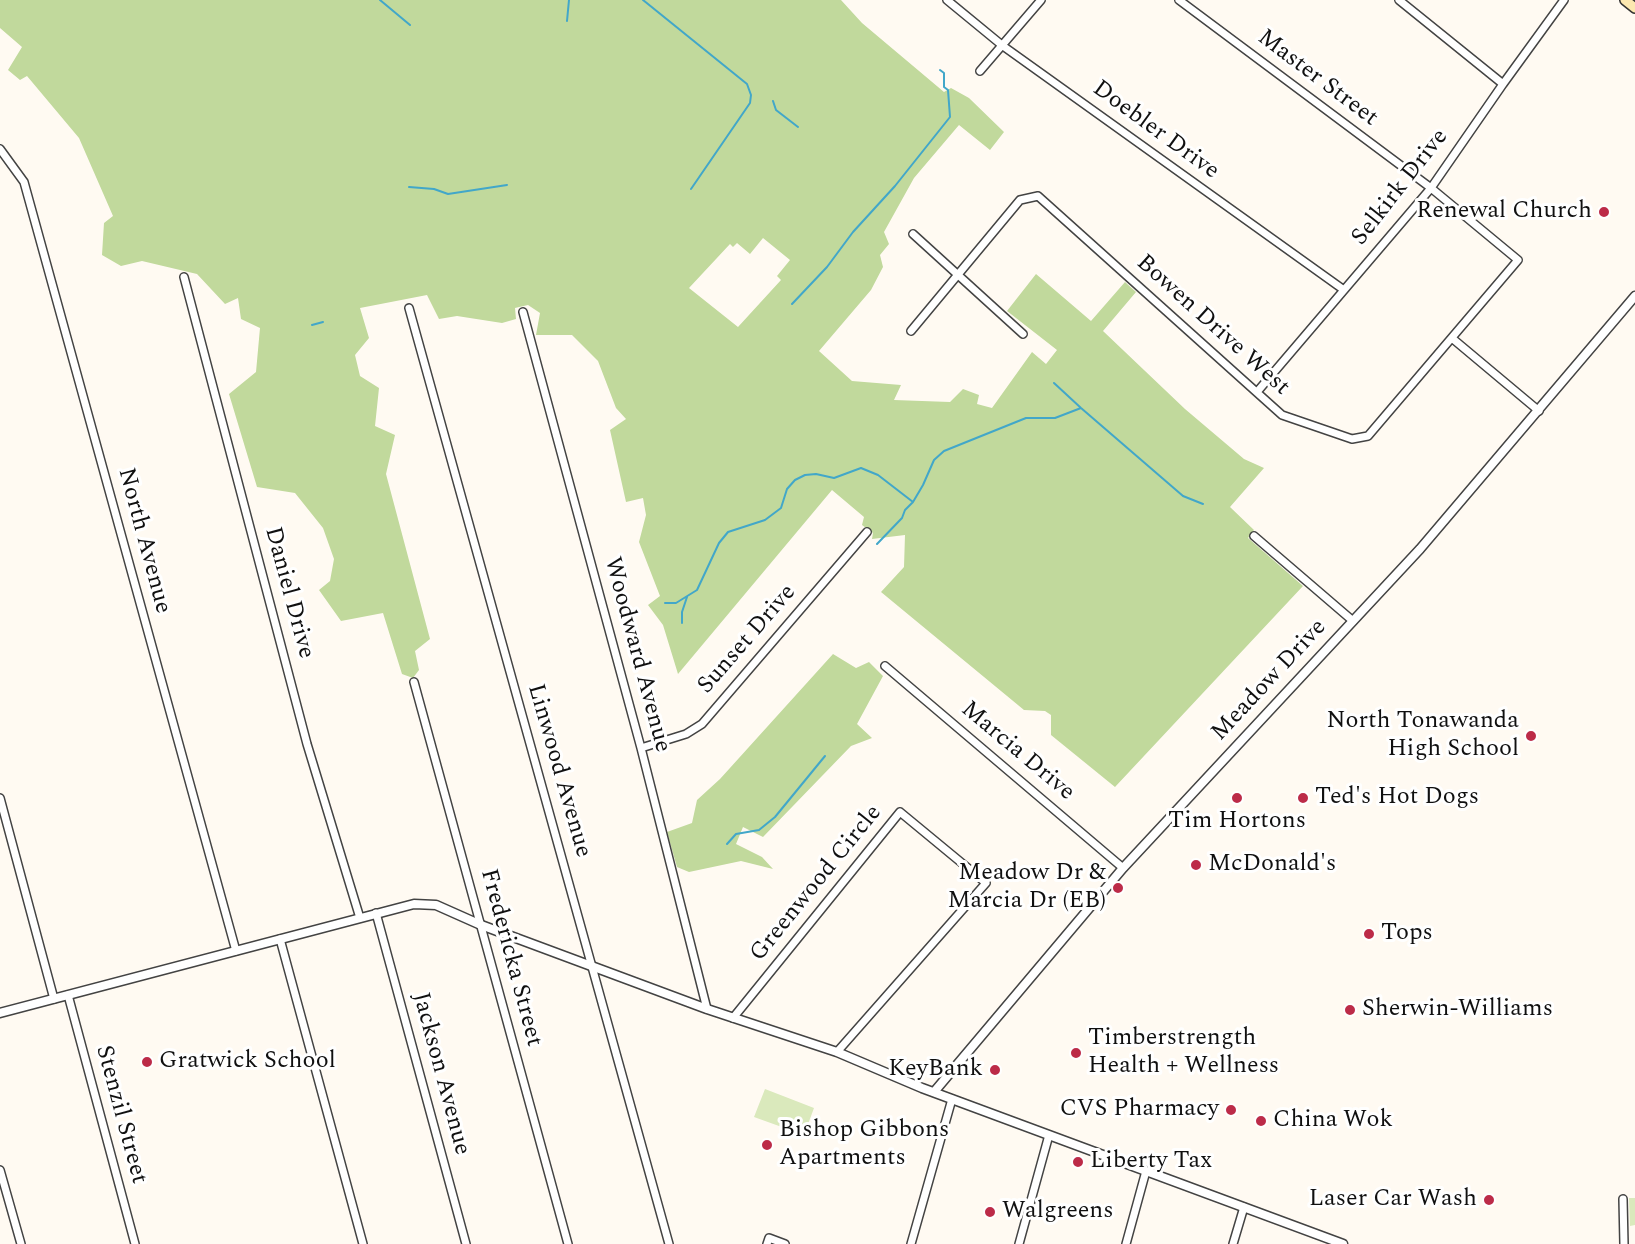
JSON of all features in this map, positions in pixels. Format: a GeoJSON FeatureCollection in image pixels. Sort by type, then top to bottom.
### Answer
{"type":"FeatureCollection","features":[{"type":"Feature","properties":{"kind":"street","name":"Doebler Drive"},"geometry":{"type":"LineString","coordinates":[[947,0],[1003,46],[1344,290]]}},
{"type":"Feature","properties":{"kind":"street"},"geometry":{"type":"LineString","coordinates":[[980,71],[1041,0]]}},
{"type":"Feature","properties":{"kind":"street","name":"Master Street"},"geometry":{"type":"LineString","coordinates":[[1179,0],[1431,188],[1518,260],[1453,339]]}},
{"type":"Feature","properties":{"kind":"street"},"geometry":{"type":"LineString","coordinates":[[1399,0],[1503,84]]}},
{"type":"Feature","properties":{"kind":"street","name":"Selkirk Drive"},"geometry":{"type":"LineString","coordinates":[[1257,392],[1431,188],[1564,0]]}},
{"type":"Feature","properties":{"kind":"street","name":"North Avenue"},"geometry":{"type":"LineString","coordinates":[[0,149],[24,182],[236,951]]}},
{"type":"Feature","properties":{"kind":"street","name":"Bowen Drive West"},"geometry":{"type":"LineString","coordinates":[[958,275],[1020,200],[1038,196],[1282,416],[1352,439],[1368,436],[1453,339]]}},
{"type":"Feature","properties":{"kind":"street"},"geometry":{"type":"LineString","coordinates":[[913,234],[1023,334]]}},
{"type":"Feature","properties":{"kind":"street"},"geometry":{"type":"LineString","coordinates":[[911,332],[958,275]]}},
{"type":"Feature","properties":{"kind":"street","name":"Daniel Drive"},"geometry":{"type":"LineString","coordinates":[[184,277],[307,744],[360,918]]}},
{"type":"Feature","properties":{"kind":"street","name":"Meadow Drive"},"geometry":{"type":"LineString","coordinates":[[934,1092],[1123,868],[1428,540],[1635,296]]}},
{"type":"Feature","properties":{"kind":"street","name":"Linwood Avenue"},"geometry":{"type":"LineString","coordinates":[[409,308],[669,1244]]}},
{"type":"Feature","properties":{"kind":"street","name":"Woodward Avenue"},"geometry":{"type":"LineString","coordinates":[[523,312],[642,747],[707,1009]]}},
{"type":"Feature","properties":{"kind":"street"},"geometry":{"type":"LineString","coordinates":[[1453,339],[1539,411]]}},
{"type":"Feature","properties":{"kind":"street","name":"Sunset Drive"},"geometry":{"type":"LineString","coordinates":[[642,747],[686,734],[702,724],[867,532]]}},
{"type":"Feature","properties":{"kind":"street"},"geometry":{"type":"LineString","coordinates":[[1254,536],[1353,621]]}},
{"type":"Feature","properties":{"kind":"street","name":"Marcia Drive"},"geometry":{"type":"LineString","coordinates":[[885,666],[1123,868]]}},
{"type":"Feature","properties":{"kind":"street","name":"Fredericka Street"},"geometry":{"type":"LineString","coordinates":[[414,682],[568,1244]]}},
{"type":"Feature","properties":{"kind":"street"},"geometry":{"type":"LineString","coordinates":[[0,798],[54,999]]}},
{"type":"Feature","properties":{"kind":"street","name":"Greenwood Circle"},"geometry":{"type":"LineString","coordinates":[[733,1018],[900,812],[986,883],[837,1052]]}},
{"type":"Feature","properties":{"kind":"street"},"geometry":{"type":"LineString","coordinates":[[0,1013],[376,913],[414,904],[436,906],[707,1009],[837,1052],[952,1099],[1341,1244]]}},
{"type":"Feature","properties":{"kind":"street","name":"Jackson Avenue"},"geometry":{"type":"LineString","coordinates":[[376,913],[466,1244]]}},
{"type":"Feature","properties":{"kind":"street"},"geometry":{"type":"LineString","coordinates":[[280,939],[363,1244]]}},
{"type":"Feature","properties":{"kind":"street","name":"Stenzil Street"},"geometry":{"type":"LineString","coordinates":[[68,995],[135,1244]]}},
{"type":"Feature","properties":{"kind":"street"},"geometry":{"type":"LineString","coordinates":[[911,1244],[952,1099]]}},
{"type":"Feature","properties":{"kind":"street"},"geometry":{"type":"LineString","coordinates":[[1019,1244],[1049,1135]]}},
{"type":"Feature","properties":{"kind":"street"},"geometry":{"type":"LineString","coordinates":[[0,1170],[21,1244]]}},
{"type":"Feature","properties":{"kind":"street"},"geometry":{"type":"LineString","coordinates":[[1126,1244],[1146,1171]]}},
{"type":"Feature","properties":{"kind":"street"},"geometry":{"type":"LineString","coordinates":[[1623,1199],[1624,1244]]}},
{"type":"Feature","properties":{"kind":"street"},"geometry":{"type":"LineString","coordinates":[[1233,1244],[1244,1207]]}},
{"type":"Feature","properties":{"kind":"street"},"geometry":{"type":"LineString","coordinates":[[767,1244],[768,1238],[785,1244]]}},
{"type":"Feature","properties":{"kind":"green space"},"geometry":{"type":"Polygon","coordinates":[[[0,0],[841,0],[862,23],[944,92],[951,88],[969,98],[1004,132],[990,150],[959,125],[914,178],[884,232],[889,244],[880,255],[883,267],[871,290],[819,351],[852,381],[901,385],[894,400],[950,402],[963,389],[979,395],[977,404],[992,408],[1032,352],[1046,364],[1057,350],[1007,311],[1036,274],[1091,321],[1125,282],[1136,292],[1103,331],[1185,409],[1244,459],[1264,468],[1230,507],[1254,530],[1248,538],[1303,586],[1115,787],[1051,735],[1051,715],[1045,711],[1024,710],[881,592],[904,567],[905,535],[872,539],[873,533],[862,525],[864,517],[832,490],[678,674],[663,625],[648,605],[660,596],[639,542],[646,515],[643,498],[626,502],[610,430],[626,419],[616,408],[598,361],[572,335],[536,335],[540,313],[528,305],[515,308],[516,319],[502,323],[457,316],[439,319],[427,295],[360,308],[369,338],[355,355],[360,376],[379,388],[375,426],[395,435],[386,474],[430,639],[415,651],[419,670],[413,678],[402,674],[383,613],[341,621],[319,590],[330,581],[334,559],[323,528],[295,493],[257,487],[229,394],[256,372],[260,328],[241,319],[238,298],[225,304],[197,274],[142,261],[121,266],[102,255],[104,223],[113,216],[79,138],[27,76],[20,80],[8,70],[22,47],[0,28],[0,0]],[[763,238],[750,254],[737,243],[733,247],[730,244],[689,288],[738,327],[781,280],[777,276],[790,260],[763,238]]]}},
{"type":"Feature","properties":{"kind":"green space"},"geometry":{"type":"Polygon","coordinates":[[[833,654],[856,668],[869,662],[883,676],[857,724],[872,738],[851,746],[763,837],[743,827],[736,844],[762,857],[773,869],[741,861],[689,872],[677,867],[667,832],[692,823],[697,800],[720,779],[833,654]]]}},
{"type":"Feature","properties":{"kind":"green space"},"geometry":{"type":"Polygon","coordinates":[[[765,1089],[814,1108],[804,1135],[754,1117],[765,1089]]]}},
{"type":"Feature","properties":{"kind":"green space"},"geometry":{"type":"Polygon","coordinates":[[[1629,1198],[1635,1198],[1635,1225],[1630,1226],[1629,1198]]]}},
{"type":"Feature","properties":{"kind":"waterway"},"geometry":{"type":"LineString","coordinates":[[380,0],[410,25]]}},
{"type":"Feature","properties":{"kind":"waterway"},"geometry":{"type":"LineString","coordinates":[[567,21],[569,0]]}},
{"type":"Feature","properties":{"kind":"waterway"},"geometry":{"type":"LineString","coordinates":[[643,0],[747,84],[751,95],[750,103],[691,189]]}},
{"type":"Feature","properties":{"kind":"waterway"},"geometry":{"type":"LineString","coordinates":[[792,304],[827,267],[853,232],[895,186],[950,117],[948,90],[944,87],[944,73],[940,70]]}},
{"type":"Feature","properties":{"kind":"waterway"},"geometry":{"type":"LineString","coordinates":[[773,101],[776,110],[798,127]]}},
{"type":"Feature","properties":{"kind":"waterway"},"geometry":{"type":"LineString","coordinates":[[409,187],[434,189],[448,194],[507,185]]}},
{"type":"Feature","properties":{"kind":"waterway"},"geometry":{"type":"LineString","coordinates":[[312,325],[323,322]]}},
{"type":"Feature","properties":{"kind":"waterway"},"geometry":{"type":"LineString","coordinates":[[1054,383],[1183,496],[1203,504]]}},
{"type":"Feature","properties":{"kind":"waterway"},"geometry":{"type":"LineString","coordinates":[[877,544],[902,518],[923,485],[934,460],[944,451],[1026,418],[1055,418],[1081,408]]}},
{"type":"Feature","properties":{"kind":"waterway"},"geometry":{"type":"LineString","coordinates":[[665,603],[676,603],[697,590],[719,543],[728,532],[765,520],[781,508],[787,489],[795,480],[805,475],[816,474],[834,478],[861,468],[878,475],[913,502]]}},
{"type":"Feature","properties":{"kind":"waterway"},"geometry":{"type":"LineString","coordinates":[[682,623],[682,612],[687,597]]}},
{"type":"Feature","properties":{"kind":"waterway"},"geometry":{"type":"LineString","coordinates":[[727,844],[736,834],[759,830],[775,817],[825,756]]}},
{"type":"Feature","properties":{"kind":"place","name":"Renewal Church"},"geometry":{"type":"Point","coordinates":[1604,212]}},
{"type":"Feature","properties":{"kind":"place","name":"North Tonawanda High School"},"geometry":{"type":"Point","coordinates":[1531,736]}},
{"type":"Feature","properties":{"kind":"place","name":"Tim Hortons"},"geometry":{"type":"Point","coordinates":[1237,798]}},
{"type":"Feature","properties":{"kind":"place","name":"Ted's Hot Dogs"},"geometry":{"type":"Point","coordinates":[1303,798]}},
{"type":"Feature","properties":{"kind":"place","name":"McDonald's"},"geometry":{"type":"Point","coordinates":[1196,865]}},
{"type":"Feature","properties":{"kind":"place","name":"Meadow Dr & Marcia Dr (EB)"},"geometry":{"type":"Point","coordinates":[1118,888]}},
{"type":"Feature","properties":{"kind":"place","name":"Tops"},"geometry":{"type":"Point","coordinates":[1369,934]}},
{"type":"Feature","properties":{"kind":"place","name":"Sherwin-Williams"},"geometry":{"type":"Point","coordinates":[1350,1010]}},
{"type":"Feature","properties":{"kind":"place","name":"Timberstrength Health + Wellness"},"geometry":{"type":"Point","coordinates":[1076,1053]}},
{"type":"Feature","properties":{"kind":"place","name":"Gratwick School"},"geometry":{"type":"Point","coordinates":[147,1062]}},
{"type":"Feature","properties":{"kind":"place","name":"KeyBank"},"geometry":{"type":"Point","coordinates":[995,1070]}},
{"type":"Feature","properties":{"kind":"place","name":"CVS Pharmacy"},"geometry":{"type":"Point","coordinates":[1231,1110]}},
{"type":"Feature","properties":{"kind":"place","name":"China Wok"},"geometry":{"type":"Point","coordinates":[1261,1121]}},
{"type":"Feature","properties":{"kind":"place","name":"Bishop Gibbons Apartments"},"geometry":{"type":"Point","coordinates":[767,1145]}},
{"type":"Feature","properties":{"kind":"place","name":"Liberty Tax"},"geometry":{"type":"Point","coordinates":[1078,1162]}},
{"type":"Feature","properties":{"kind":"place","name":"Laser Car Wash"},"geometry":{"type":"Point","coordinates":[1489,1200]}},
{"type":"Feature","properties":{"kind":"place","name":"Walgreens"},"geometry":{"type":"Point","coordinates":[990,1212]}}]}
